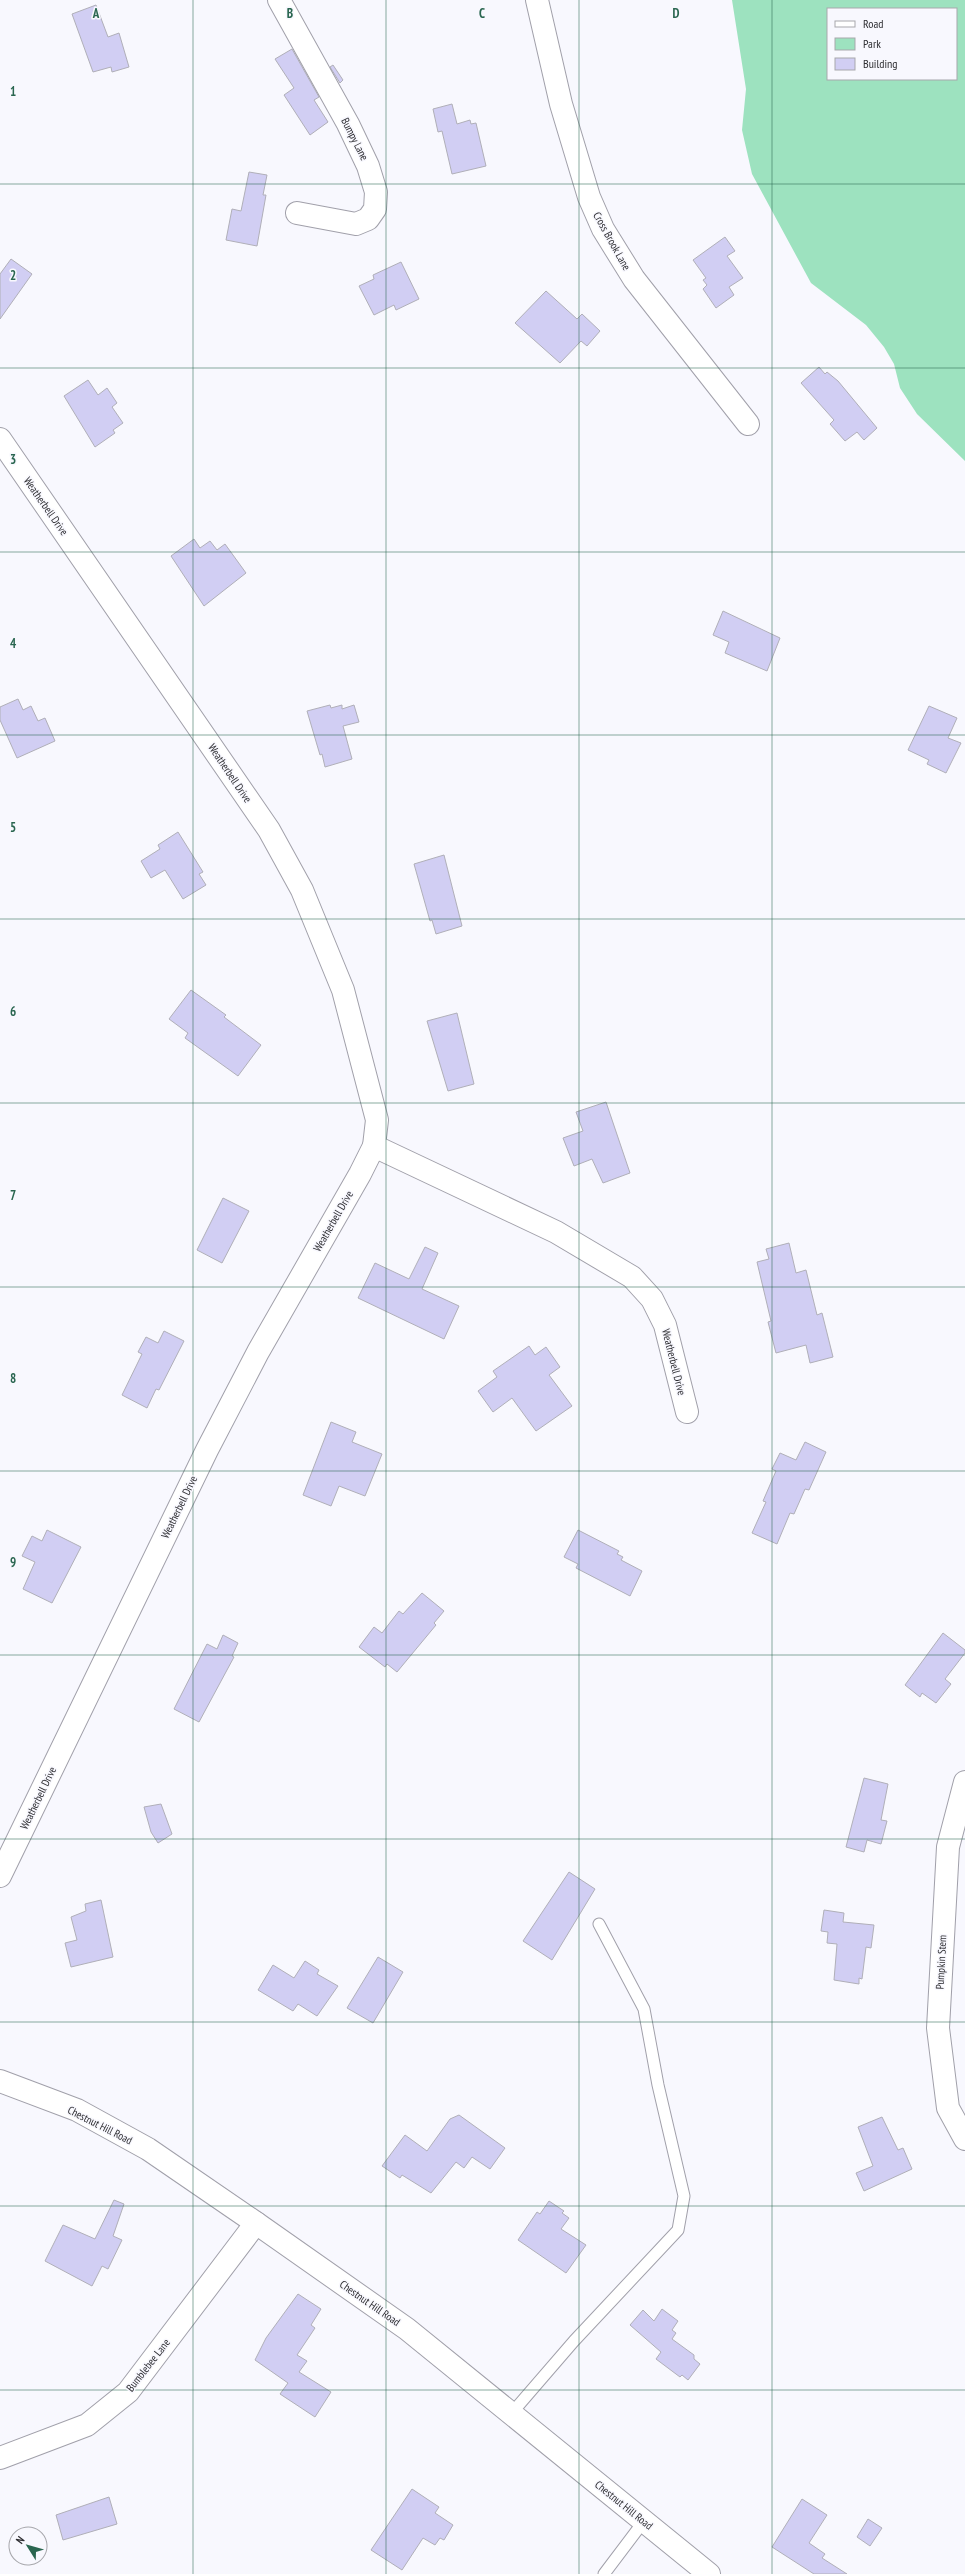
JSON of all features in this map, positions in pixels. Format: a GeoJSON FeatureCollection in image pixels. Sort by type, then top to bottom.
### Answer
{"type":"FeatureCollection","features":[{"type":"Feature","properties":{"kind":"street","name":"Bumpy Lane"},"geometry":{"type":"LineString","coordinates":[[279,0],[348,124],[368,166],[376,192],[375,209],[368,219],[356,224],[297,213]]}},
{"type":"Feature","properties":{"kind":"street","name":"Cross Brook Lane"},"geometry":{"type":"LineString","coordinates":[[537,0],[561,104],[589,197],[603,229],[634,279],[748,424]]}},
{"type":"Feature","properties":{"kind":"street","name":"Weatherbell Drive"},"geometry":{"type":"LineString","coordinates":[[0,439],[269,830],[302,890],[343,990],[377,1120],[374,1146],[360,1174],[258,1352],[207,1450],[0,1876]]}},
{"type":"Feature","properties":{"kind":"street","name":"Weatherbell Drive"},"geometry":{"type":"LineString","coordinates":[[374,1146],[556,1232],[632,1277],[652,1299],[665,1325],[687,1412]]}},
{"type":"Feature","properties":{"kind":"street","name":"Pumpkin Stem"},"geometry":{"type":"LineString","coordinates":[[965,1782],[948,1847],[938,2028],[948,2108],[965,2139]]}},
{"type":"Feature","properties":{"kind":"street","name":"Chestnut Hill Road"},"geometry":{"type":"LineString","coordinates":[[0,2082],[77,2110],[148,2149],[256,2223],[407,2329],[709,2574]]}},
{"type":"Feature","properties":{"kind":"street","name":"Bumblebee Lane"},"geometry":{"type":"LineString","coordinates":[[0,2458],[88,2425],[128,2392],[256,2223]]}},
{"type":"Feature","properties":{"kind":"lane"},"geometry":{"type":"LineString","coordinates":[[511,2414],[574,2341],[678,2230],[684,2196],[658,2085],[644,2009],[599,1924]]}},
{"type":"Feature","properties":{"kind":"lane"},"geometry":{"type":"LineString","coordinates":[[604,2574],[644,2521]]}},
{"type":"Feature","properties":{"kind":"green space"},"geometry":{"type":"Polygon","coordinates":[[[732,0],[965,0],[965,461],[917,414],[900,388],[894,364],[884,347],[866,325],[811,283],[752,174],[742,130],[746,89],[732,0]]]}},
{"type":"Feature","properties":{"kind":"building"},"geometry":{"type":"Polygon","coordinates":[[[96,5],[108,37],[119,33],[129,67],[112,72],[111,67],[93,72],[72,14],[96,5]]]}},
{"type":"Feature","properties":{"kind":"building"},"geometry":{"type":"Polygon","coordinates":[[[292,49],[319,97],[314,100],[328,122],[310,135],[284,95],[294,88],[275,59],[292,49]]]}},
{"type":"Feature","properties":{"kind":"building"},"geometry":{"type":"Polygon","coordinates":[[[333,65],[343,80],[340,83],[330,67],[333,65]]]}},
{"type":"Feature","properties":{"kind":"building"},"geometry":{"type":"Polygon","coordinates":[[[452,104],[457,124],[470,120],[471,124],[476,123],[486,166],[452,174],[442,131],[438,132],[433,109],[452,104]]]}},
{"type":"Feature","properties":{"kind":"building"},"geometry":{"type":"Polygon","coordinates":[[[249,172],[267,175],[263,195],[266,195],[257,246],[226,240],[232,209],[241,211],[249,172]]]}},
{"type":"Feature","properties":{"kind":"building"},"geometry":{"type":"Polygon","coordinates":[[[725,237],[735,251],[727,256],[743,278],[729,287],[734,295],[716,308],[703,289],[707,285],[703,280],[706,278],[693,260],[725,237]]]}},
{"type":"Feature","properties":{"kind":"building"},"geometry":{"type":"Polygon","coordinates":[[[11,259],[32,274],[0,319],[0,274],[11,259]]]}},
{"type":"Feature","properties":{"kind":"building"},"geometry":{"type":"Polygon","coordinates":[[[401,262],[419,299],[396,310],[394,305],[374,315],[359,286],[374,279],[373,275],[401,262]]]}},
{"type":"Feature","properties":{"kind":"building"},"geometry":{"type":"Polygon","coordinates":[[[546,291],[577,319],[582,314],[600,331],[587,346],[581,341],[560,363],[515,323],[546,291]]]}},
{"type":"Feature","properties":{"kind":"building"},"geometry":{"type":"Polygon","coordinates":[[[819,367],[825,374],[827,372],[838,381],[877,428],[864,440],[857,432],[845,441],[830,424],[834,420],[801,383],[819,367]]]}},
{"type":"Feature","properties":{"kind":"building"},"geometry":{"type":"Polygon","coordinates":[[[88,380],[98,395],[107,388],[117,403],[112,407],[123,423],[113,430],[115,433],[95,447],[64,396],[88,380]]]}},
{"type":"Feature","properties":{"kind":"building"},"geometry":{"type":"Polygon","coordinates":[[[194,539],[200,548],[210,541],[217,550],[225,544],[246,573],[204,606],[171,556],[194,539]]]}},
{"type":"Feature","properties":{"kind":"building"},"geometry":{"type":"Polygon","coordinates":[[[723,611],[780,638],[767,671],[725,653],[729,642],[713,635],[723,611]]]}},
{"type":"Feature","properties":{"kind":"building"},"geometry":{"type":"Polygon","coordinates":[[[18,699],[23,710],[31,706],[38,721],[45,718],[55,741],[17,758],[0,720],[0,707],[18,699]]]}},
{"type":"Feature","properties":{"kind":"building"},"geometry":{"type":"Polygon","coordinates":[[[330,705],[331,708],[342,705],[342,709],[354,705],[359,722],[343,726],[352,759],[325,767],[307,711],[330,705]]]}},
{"type":"Feature","properties":{"kind":"building"},"geometry":{"type":"Polygon","coordinates":[[[929,706],[957,718],[948,738],[961,743],[946,773],[927,764],[929,760],[908,750],[929,706]]]}},
{"type":"Feature","properties":{"kind":"building"},"geometry":{"type":"Polygon","coordinates":[[[178,832],[203,872],[199,874],[206,885],[183,899],[165,870],[151,878],[141,861],[160,849],[158,845],[178,832]]]}},
{"type":"Feature","properties":{"kind":"building"},"geometry":{"type":"Polygon","coordinates":[[[444,855],[462,926],[436,934],[432,920],[430,921],[414,864],[444,855]]]}},
{"type":"Feature","properties":{"kind":"building"},"geometry":{"type":"Polygon","coordinates":[[[191,990],[226,1015],[224,1017],[261,1045],[238,1076],[185,1038],[188,1033],[169,1019],[191,990]]]}},
{"type":"Feature","properties":{"kind":"building"},"geometry":{"type":"Polygon","coordinates":[[[457,1013],[474,1084],[448,1091],[427,1021],[457,1013]]]}},
{"type":"Feature","properties":{"kind":"building"},"geometry":{"type":"Polygon","coordinates":[[[606,1102],[630,1173],[603,1183],[592,1159],[574,1166],[563,1138],[583,1131],[576,1112],[606,1102]]]}},
{"type":"Feature","properties":{"kind":"building"},"geometry":{"type":"Polygon","coordinates":[[[223,1198],[249,1211],[222,1263],[197,1250],[223,1198]]]}},
{"type":"Feature","properties":{"kind":"building"},"geometry":{"type":"Polygon","coordinates":[[[789,1243],[796,1273],[806,1270],[817,1315],[822,1313],[833,1357],[810,1363],[806,1345],[776,1353],[768,1322],[771,1321],[757,1262],[769,1259],[766,1249],[789,1243]]]}},
{"type":"Feature","properties":{"kind":"building"},"geometry":{"type":"Polygon","coordinates":[[[425,1247],[438,1253],[422,1289],[459,1306],[444,1339],[358,1298],[375,1263],[409,1279],[425,1247]]]}},
{"type":"Feature","properties":{"kind":"building"},"geometry":{"type":"Polygon","coordinates":[[[164,1331],[184,1341],[159,1390],[156,1389],[147,1408],[122,1395],[142,1354],[138,1352],[146,1337],[158,1343],[164,1331]]]}},
{"type":"Feature","properties":{"kind":"building"},"geometry":{"type":"Polygon","coordinates":[[[529,1346],[535,1355],[546,1347],[560,1367],[549,1375],[572,1406],[536,1431],[512,1398],[493,1412],[478,1391],[497,1377],[493,1371],[529,1346]]]}},
{"type":"Feature","properties":{"kind":"building"},"geometry":{"type":"Polygon","coordinates":[[[331,1422],[356,1432],[352,1442],[382,1454],[365,1496],[339,1486],[331,1506],[303,1495],[331,1422]]]}},
{"type":"Feature","properties":{"kind":"building"},"geometry":{"type":"Polygon","coordinates":[[[805,1442],[826,1452],[809,1490],[805,1489],[794,1514],[790,1513],[777,1544],[752,1533],[766,1502],[763,1501],[776,1471],[772,1469],[780,1453],[796,1460],[805,1442]]]}},
{"type":"Feature","properties":{"kind":"building"},"geometry":{"type":"Polygon","coordinates":[[[47,1530],[81,1547],[52,1603],[23,1589],[35,1562],[22,1556],[32,1536],[42,1541],[47,1530]]]}},
{"type":"Feature","properties":{"kind":"building"},"geometry":{"type":"Polygon","coordinates":[[[578,1530],[619,1551],[617,1554],[623,1557],[621,1560],[642,1571],[630,1596],[576,1568],[578,1564],[564,1557],[578,1530]]]}},
{"type":"Feature","properties":{"kind":"building"},"geometry":{"type":"Polygon","coordinates":[[[422,1593],[444,1611],[434,1623],[436,1625],[397,1672],[387,1664],[385,1667],[359,1647],[374,1627],[382,1633],[399,1611],[403,1614],[422,1593]]]}},
{"type":"Feature","properties":{"kind":"building"},"geometry":{"type":"Polygon","coordinates":[[[943,1633],[965,1650],[965,1653],[945,1679],[951,1684],[936,1703],[922,1693],[920,1697],[905,1685],[943,1633]]]}},
{"type":"Feature","properties":{"kind":"building"},"geometry":{"type":"Polygon","coordinates":[[[223,1635],[238,1643],[232,1656],[234,1657],[199,1722],[174,1709],[207,1644],[217,1649],[223,1635]]]}},
{"type":"Feature","properties":{"kind":"building"},"geometry":{"type":"Polygon","coordinates":[[[864,1778],[888,1784],[881,1820],[887,1821],[881,1844],[867,1840],[864,1852],[846,1847],[864,1778]]]}},
{"type":"Feature","properties":{"kind":"building"},"geometry":{"type":"Polygon","coordinates":[[[161,1804],[172,1834],[158,1843],[151,1832],[144,1807],[161,1804]]]}},
{"type":"Feature","properties":{"kind":"building"},"geometry":{"type":"Polygon","coordinates":[[[569,1872],[595,1889],[552,1960],[523,1941],[569,1872]]]}},
{"type":"Feature","properties":{"kind":"building"},"geometry":{"type":"Polygon","coordinates":[[[101,1900],[113,1957],[71,1967],[65,1943],[77,1940],[71,1917],[86,1911],[85,1904],[101,1900]]]}},
{"type":"Feature","properties":{"kind":"building"},"geometry":{"type":"Polygon","coordinates":[[[824,1910],[844,1913],[843,1922],[874,1925],[871,1948],[866,1947],[862,1979],[859,1978],[859,1984],[834,1980],[837,1944],[827,1943],[828,1932],[821,1931],[824,1910]]]}},
{"type":"Feature","properties":{"kind":"building"},"geometry":{"type":"Polygon","coordinates":[[[378,1957],[403,1972],[373,2023],[347,2008],[378,1957]]]}},
{"type":"Feature","properties":{"kind":"building"},"geometry":{"type":"Polygon","coordinates":[[[305,1961],[319,1970],[317,1974],[338,1986],[317,2016],[298,2004],[293,2011],[258,1990],[273,1965],[294,1978],[305,1961]]]}},
{"type":"Feature","properties":{"kind":"building"},"geometry":{"type":"Polygon","coordinates":[[[459,2115],[505,2148],[490,2169],[472,2157],[464,2168],[456,2162],[431,2193],[402,2175],[400,2178],[382,2166],[405,2135],[427,2151],[450,2119],[459,2115]]]}},
{"type":"Feature","properties":{"kind":"building"},"geometry":{"type":"Polygon","coordinates":[[[882,2117],[898,2150],[903,2148],[912,2169],[864,2191],[856,2173],[873,2166],[858,2127],[882,2117]]]}},
{"type":"Feature","properties":{"kind":"building"},"geometry":{"type":"Polygon","coordinates":[[[114,2200],[124,2204],[113,2236],[122,2240],[108,2269],[102,2266],[92,2286],[45,2261],[63,2225],[95,2239],[114,2200]]]}},
{"type":"Feature","properties":{"kind":"building"},"geometry":{"type":"Polygon","coordinates":[[[549,2201],[564,2211],[562,2213],[569,2218],[561,2229],[586,2245],[566,2273],[518,2240],[537,2212],[540,2214],[549,2201]]]}},
{"type":"Feature","properties":{"kind":"building"},"geometry":{"type":"Polygon","coordinates":[[[298,2294],[321,2309],[311,2325],[315,2328],[297,2355],[307,2361],[299,2372],[331,2392],[315,2417],[280,2394],[288,2383],[255,2360],[266,2338],[298,2294]]]}},
{"type":"Feature","properties":{"kind":"building"},"geometry":{"type":"Polygon","coordinates":[[[662,2309],[678,2321],[672,2330],[676,2333],[672,2339],[694,2355],[694,2359],[700,2364],[688,2380],[682,2375],[680,2377],[656,2359],[661,2352],[630,2325],[643,2310],[654,2321],[662,2309]]]}},
{"type":"Feature","properties":{"kind":"building"},"geometry":{"type":"Polygon","coordinates":[[[412,2489],[439,2507],[435,2513],[453,2525],[444,2540],[440,2538],[435,2545],[423,2538],[402,2570],[371,2550],[412,2489]]]}},
{"type":"Feature","properties":{"kind":"building"},"geometry":{"type":"Polygon","coordinates":[[[109,2497],[117,2524],[63,2540],[56,2515],[109,2497]]]}},
{"type":"Feature","properties":{"kind":"building"},"geometry":{"type":"Polygon","coordinates":[[[802,2499],[827,2515],[809,2543],[825,2554],[822,2558],[847,2574],[814,2574],[772,2547],[802,2499]]]}},
{"type":"Feature","properties":{"kind":"building"},"geometry":{"type":"Polygon","coordinates":[[[868,2519],[882,2528],[870,2546],[857,2537],[868,2519]]]}}]}
